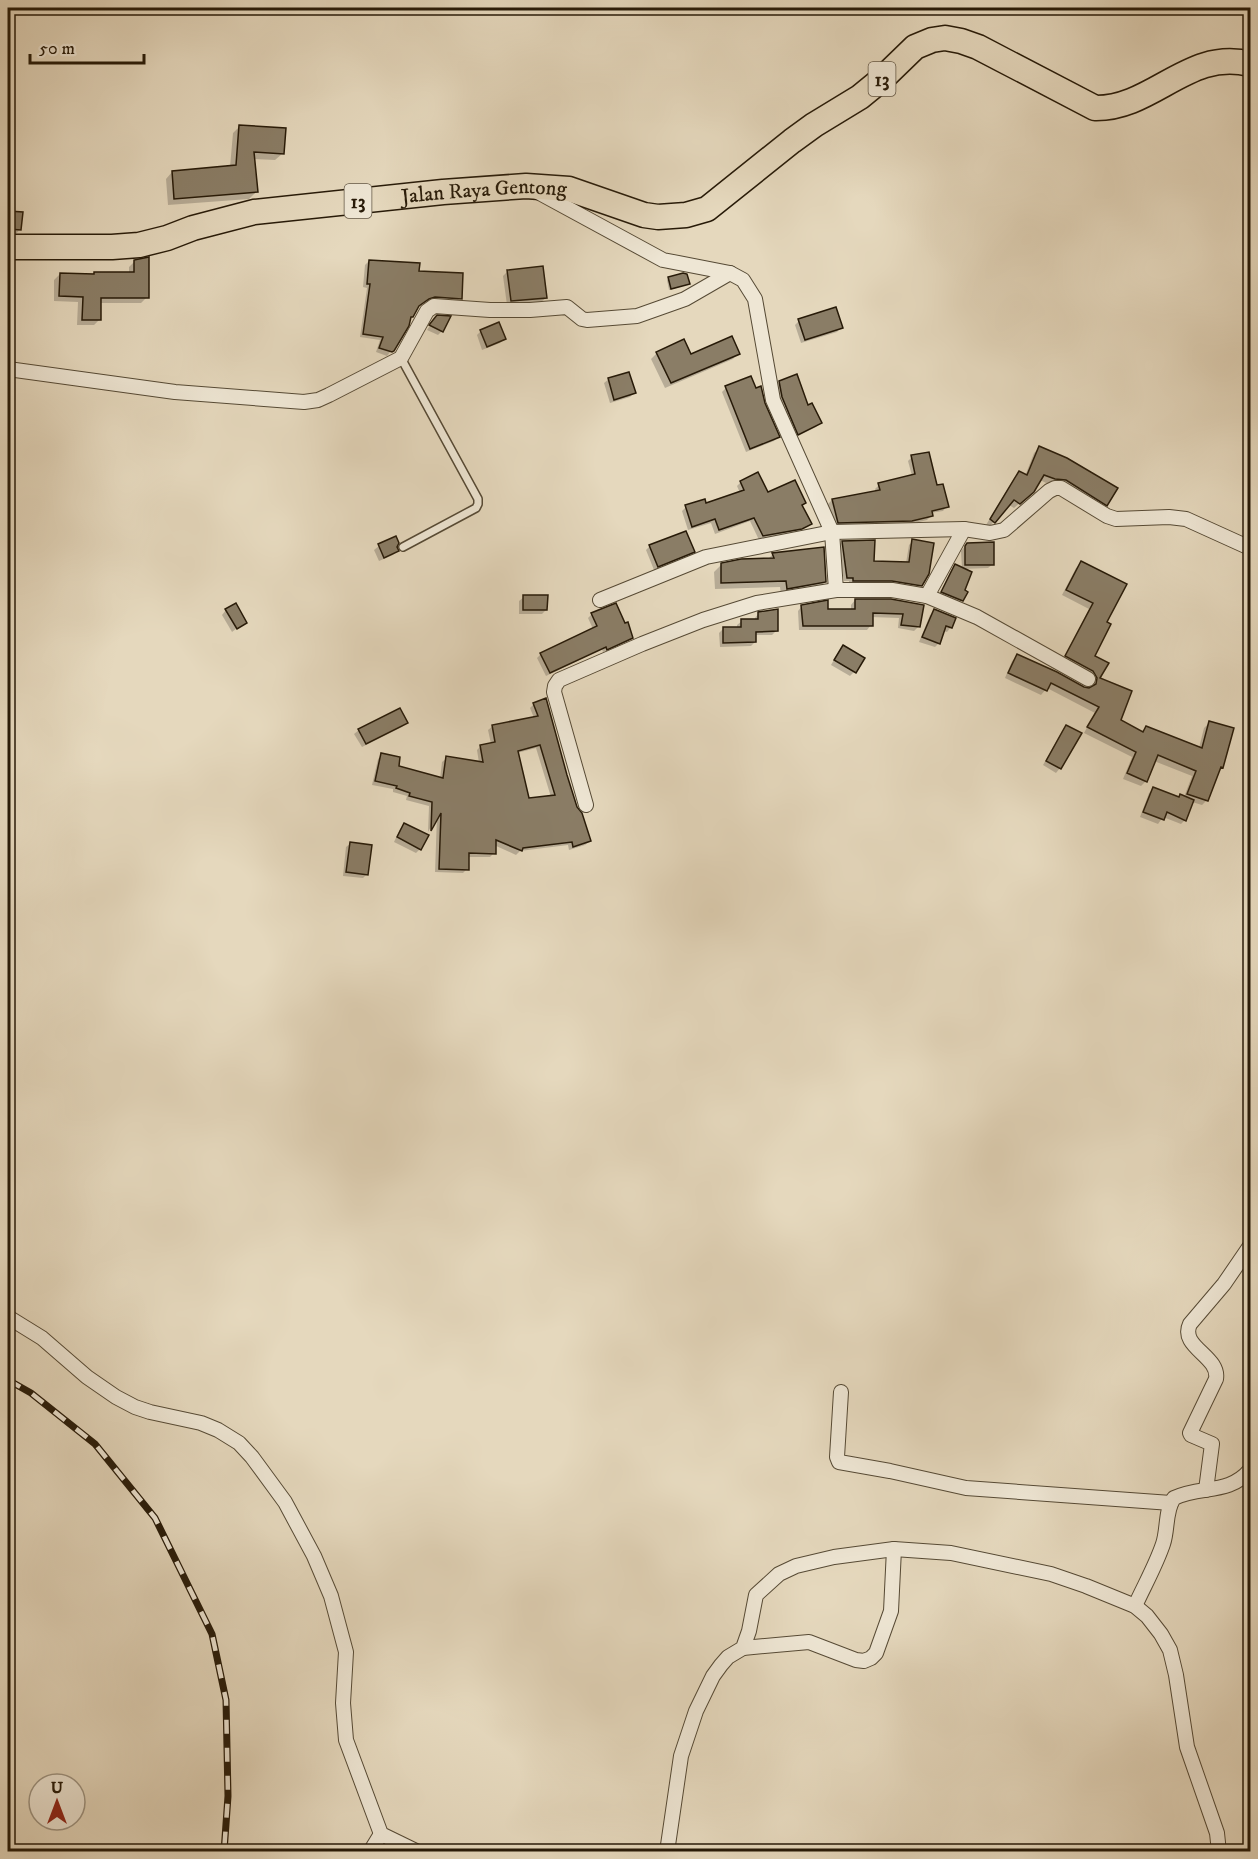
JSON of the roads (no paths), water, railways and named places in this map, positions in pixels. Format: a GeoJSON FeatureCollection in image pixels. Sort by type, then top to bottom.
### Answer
{"type":"FeatureCollection","features":[{"type":"Feature","properties":{"kind":"highway","name":"Jalan Raya Gentong"},"geometry":{"type":"LineString","coordinates":[[8,247],[112,247],[139,244],[255,212],[454,191],[526,186],[569,189],[644,215],[658,217],[686,215],[707,209],[792,141],[860,97],[915,47],[932,40],[945,38],[978,47],[1095,108],[1107,108],[1128,102],[1191,69],[1206,64],[1224,62],[1251,64]]}},
{"type":"Feature","properties":{"kind":"street"},"geometry":{"type":"LineString","coordinates":[[526,186],[663,260],[730,273],[743,280],[755,299],[773,400],[832,532],[836,590]]}},
{"type":"Feature","properties":{"kind":"street"},"geometry":{"type":"LineString","coordinates":[[8,369],[175,392],[304,402],[318,400],[402,358],[427,311],[434,306],[490,310],[567,307],[582,318],[591,320],[637,316],[685,299],[730,273]]}},
{"type":"Feature","properties":{"kind":"street"},"geometry":{"type":"LineString","coordinates":[[600,600],[706,557],[832,532],[964,529],[990,533],[1004,530],[1055,488],[1061,488],[1107,516],[1116,519],[1169,517],[1186,519],[1251,548]]}},
{"type":"Feature","properties":{"kind":"street"},"geometry":{"type":"LineString","coordinates":[[927,596],[964,529]]}},
{"type":"Feature","properties":{"kind":"street"},"geometry":{"type":"LineString","coordinates":[[586,805],[554,692],[559,680],[703,620],[757,603],[836,590],[892,590],[927,596],[977,617],[1088,679]]}},
{"type":"Feature","properties":{"kind":"street"},"geometry":{"type":"LineString","coordinates":[[1206,1490],[1212,1444],[1191,1435],[1190,1432],[1218,1373],[1190,1340],[1187,1329],[1224,1284],[1251,1246]]}},
{"type":"Feature","properties":{"kind":"street"},"geometry":{"type":"LineString","coordinates":[[8,1317],[42,1338],[87,1377],[116,1397],[150,1412],[201,1423],[218,1430],[239,1443],[252,1457],[285,1502],[314,1556],[331,1596],[346,1652],[343,1702],[346,1740],[381,1834],[418,1851]]}},
{"type":"Feature","properties":{"kind":"street"},"geometry":{"type":"LineString","coordinates":[[842,1392],[837,1457],[839,1462],[966,1488],[1171,1503]]}},
{"type":"Feature","properties":{"kind":"street"},"geometry":{"type":"LineString","coordinates":[[1135,1606],[1163,1546],[1171,1503],[1179,1496],[1218,1489],[1239,1482],[1251,1470]]}},
{"type":"Feature","properties":{"kind":"street"},"geometry":{"type":"LineString","coordinates":[[667,1851],[681,1756],[696,1711],[721,1665],[728,1657],[743,1648],[799,1642],[809,1642],[856,1660],[871,1658],[876,1653],[891,1611],[894,1549]]}},
{"type":"Feature","properties":{"kind":"street"},"geometry":{"type":"LineString","coordinates":[[743,1648],[756,1595],[780,1574],[796,1566],[815,1561],[894,1549],[951,1553],[1051,1574],[1135,1606],[1147,1616],[1170,1650],[1187,1747],[1217,1833],[1219,1851]]}},
{"type":"Feature","properties":{"kind":"street"},"geometry":{"type":"LineString","coordinates":[[370,1851],[381,1834]]}},
{"type":"Feature","properties":{"kind":"lane"},"geometry":{"type":"LineString","coordinates":[[402,358],[478,499],[476,508],[403,547]]}},
{"type":"Feature","properties":{"kind":"railway"},"geometry":{"type":"LineString","coordinates":[[8,1380],[31,1393],[95,1444],[155,1518],[212,1634],[226,1700],[228,1796],[224,1852]]}}]}
